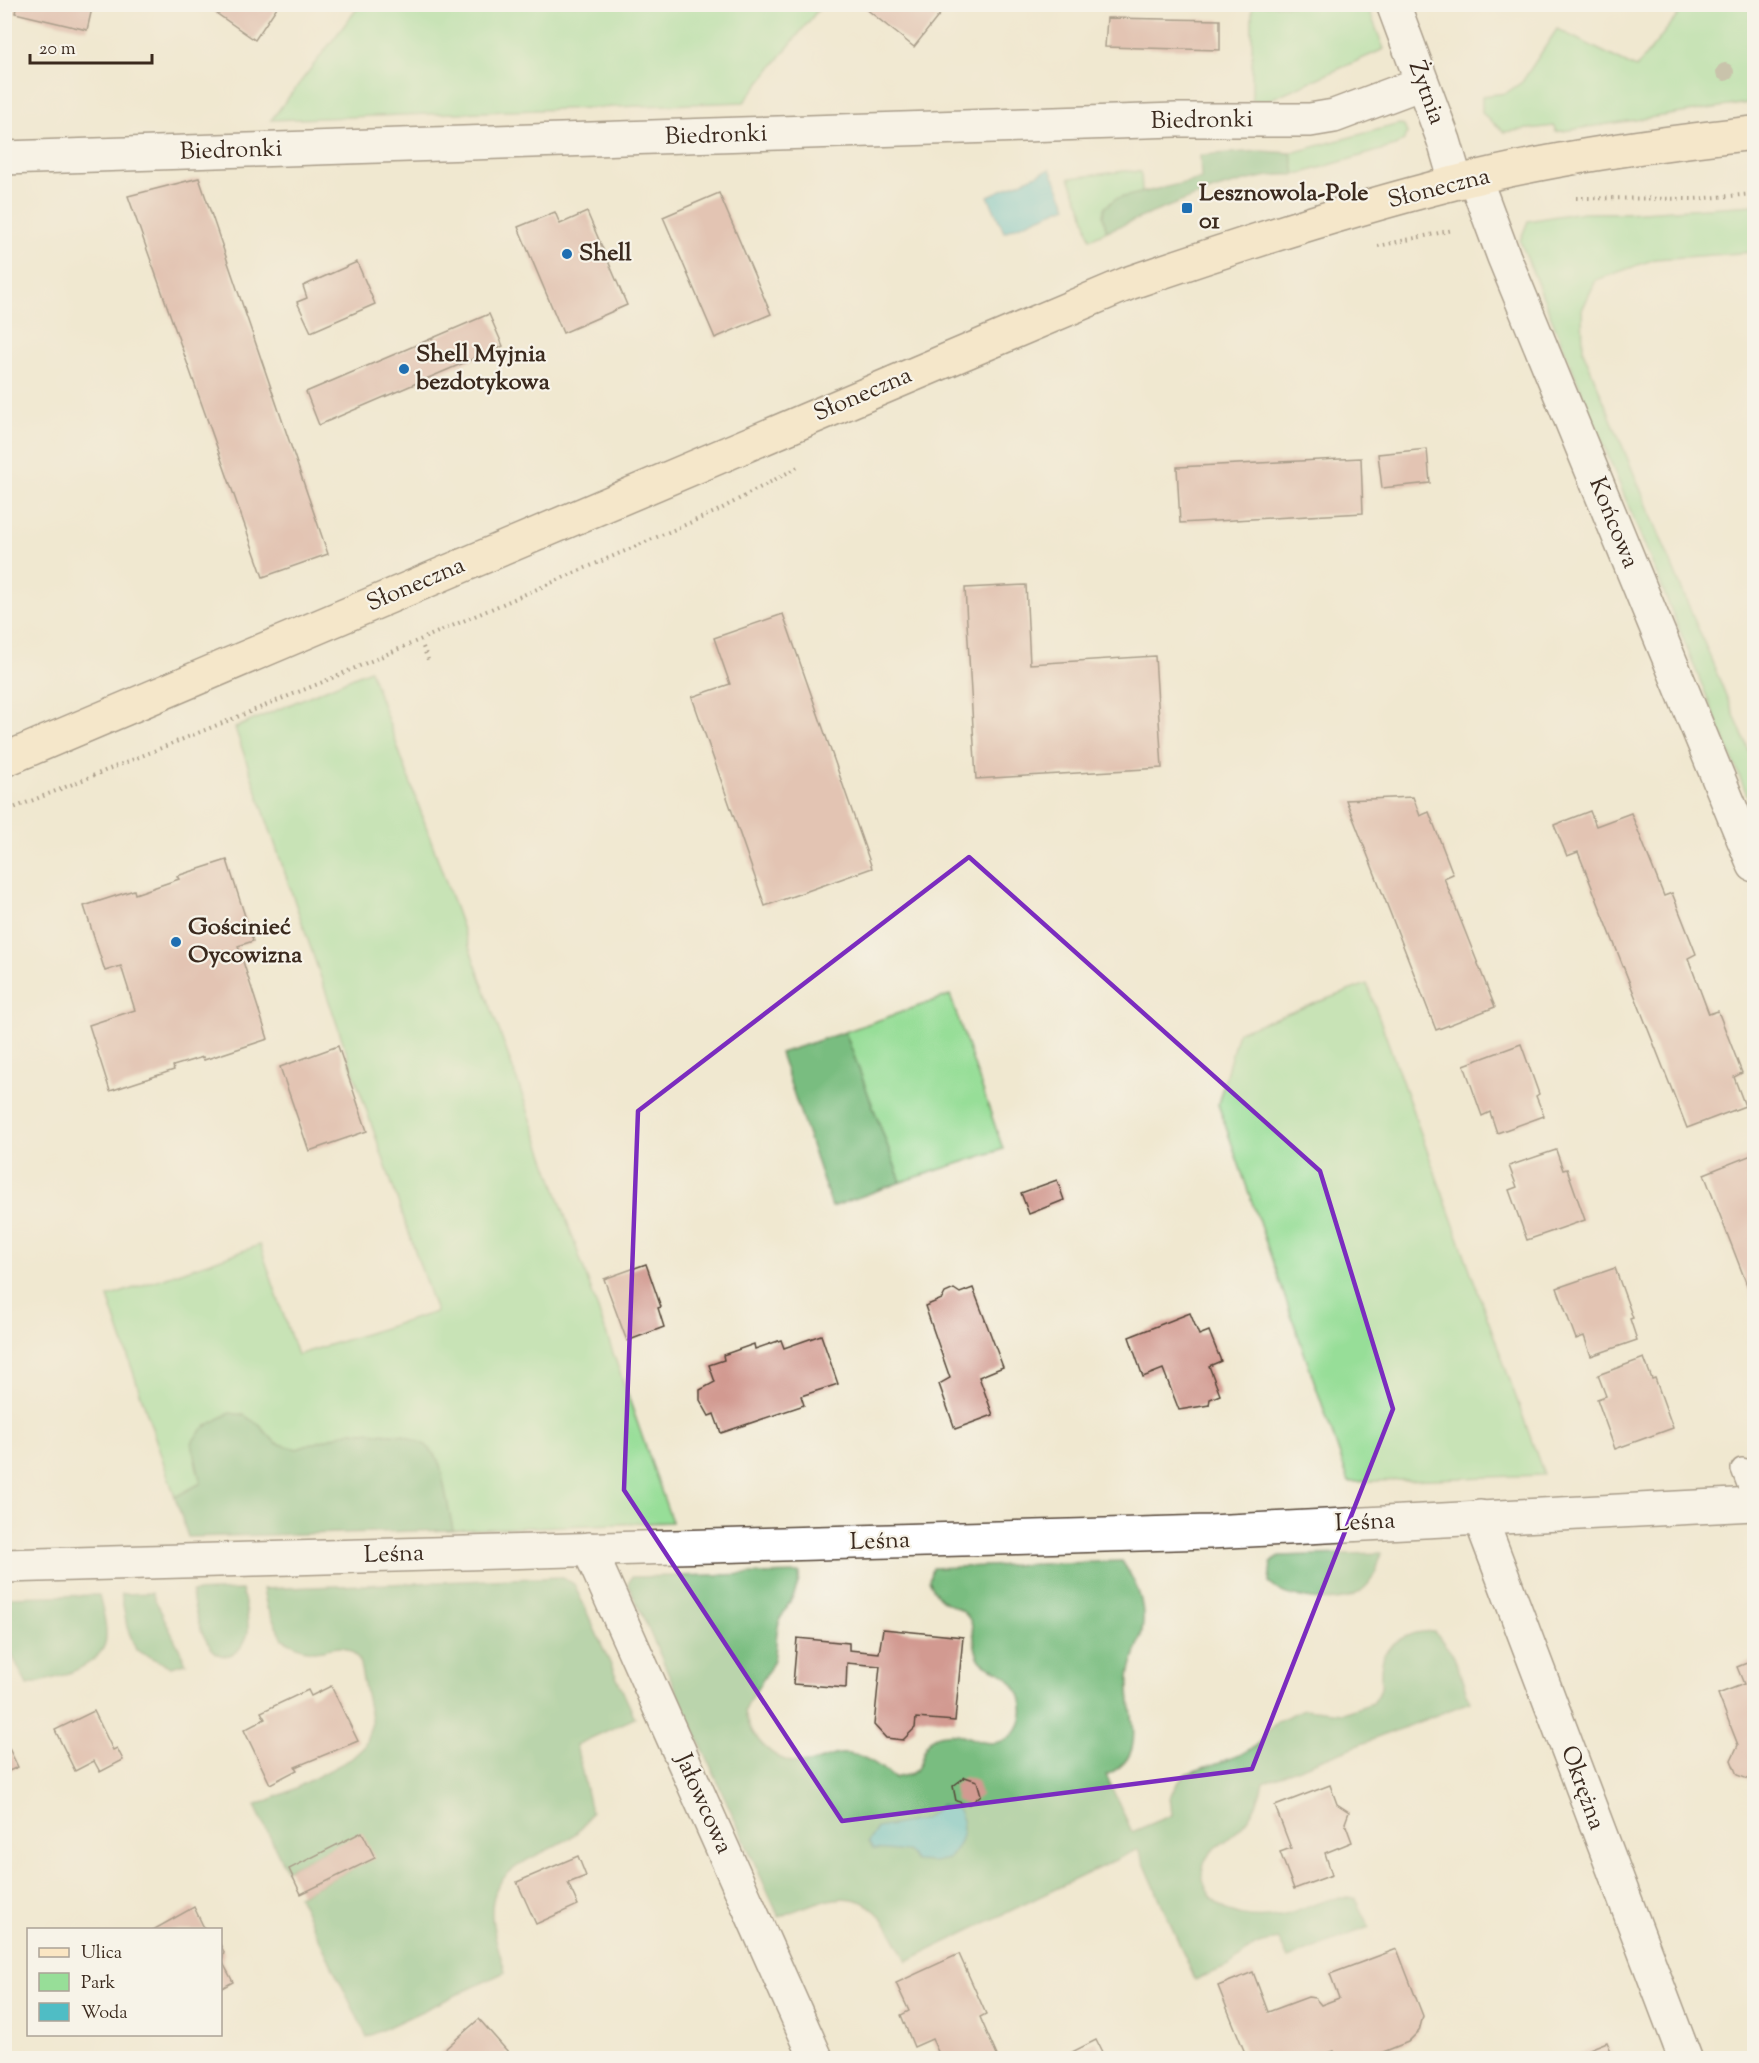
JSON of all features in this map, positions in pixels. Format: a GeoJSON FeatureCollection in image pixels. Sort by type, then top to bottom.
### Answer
{"type":"FeatureCollection","features":[{"type":"Feature","properties":{"kind":"main road","name":"Słoneczna"},"geometry":{"type":"LineString","coordinates":[[4,760],[1076,304],[1243,243],[1465,181],[1655,144],[1755,133]]}},
{"type":"Feature","properties":{"kind":"street","name":"Żytnia"},"geometry":{"type":"LineString","coordinates":[[1394,4],[1444,141],[1465,181]]}},
{"type":"Feature","properties":{"kind":"street","name":"Biedronki"},"geometry":{"type":"LineString","coordinates":[[4,158],[1176,120],[1310,120],[1334,116],[1422,83]]}},
{"type":"Feature","properties":{"kind":"street","name":"Końcowa"},"geometry":{"type":"LineString","coordinates":[[1465,181],[1489,221],[1755,865]]}},
{"type":"Feature","properties":{"kind":"street","name":"Leśna"},"geometry":{"type":"LineString","coordinates":[[4,1566],[1209,1532],[1755,1502]]}},
{"type":"Feature","properties":{"kind":"street","name":"Okrężna"},"geometry":{"type":"LineString","coordinates":[[1480,1517],[1685,2058]]}},
{"type":"Feature","properties":{"kind":"street","name":"Jałowcowa"},"geometry":{"type":"LineString","coordinates":[[589,1549],[816,2058]]}},
{"type":"Feature","properties":{"kind":"lane"},"geometry":{"type":"LineString","coordinates":[[1742,1469],[1755,1502]]}},
{"type":"Feature","properties":{"kind":"path"},"geometry":{"type":"LineString","coordinates":[[1571,198],[1694,199],[1755,194]]}},
{"type":"Feature","properties":{"kind":"path"},"geometry":{"type":"LineString","coordinates":[[1375,246],[1489,221]]}},
{"type":"Feature","properties":{"kind":"path"},"geometry":{"type":"LineString","coordinates":[[4,812],[318,684],[717,511],[800,466]]}},
{"type":"Feature","properties":{"kind":"path"},"geometry":{"type":"LineString","coordinates":[[423,647],[429,662]]}},
{"type":"Feature","properties":{"kind":"highlighted area"},"geometry":{"type":"Polygon","coordinates":[[[969,857],[1320,1171],[1393,1409],[1252,1769],[842,1821],[624,1490],[638,1111],[969,857]]]}},
{"type":"Feature","properties":{"kind":"green space"},"geometry":{"type":"Polygon","coordinates":[[[360,5],[822,5],[744,102],[271,120],[360,5]]]}},
{"type":"Feature","properties":{"kind":"green space"},"geometry":{"type":"Polygon","coordinates":[[[1252,5],[1367,5],[1384,49],[1266,101],[1252,100],[1252,5]]]}},
{"type":"Feature","properties":{"kind":"green space"},"geometry":{"type":"Polygon","coordinates":[[[1686,5],[1754,5],[1754,102],[1556,132],[1554,126],[1504,132],[1482,113],[1482,96],[1506,93],[1522,82],[1557,29],[1636,68],[1686,5]]]}},
{"type":"Feature","properties":{"kind":"green space"},"geometry":{"type":"Polygon","coordinates":[[[1399,124],[1404,126],[1407,133],[1405,139],[1395,146],[1295,175],[1291,153],[1399,124]]]}},
{"type":"Feature","properties":{"kind":"green space"},"geometry":{"type":"Polygon","coordinates":[[[1260,151],[1291,153],[1295,175],[1275,176],[1226,186],[1107,231],[1103,217],[1104,208],[1115,199],[1201,179],[1200,155],[1260,151]]]}},
{"type":"Feature","properties":{"kind":"green space"},"geometry":{"type":"Polygon","coordinates":[[[1125,171],[1141,172],[1142,193],[1115,199],[1105,208],[1103,217],[1107,231],[1090,239],[1083,211],[1069,178],[1125,171]]]}},
{"type":"Feature","properties":{"kind":"green space"},"geometry":{"type":"Polygon","coordinates":[[[1754,205],[1754,252],[1655,259],[1596,280],[1582,310],[1583,351],[1754,763],[1754,812],[1520,241],[1528,221],[1575,213],[1625,213],[1754,205]]]}},
{"type":"Feature","properties":{"kind":"green space"},"geometry":{"type":"Polygon","coordinates":[[[370,670],[552,1178],[672,1522],[453,1530],[439,1460],[403,1435],[352,1431],[297,1449],[276,1443],[259,1425],[195,1461],[201,1483],[175,1497],[108,1297],[260,1245],[297,1355],[436,1312],[235,728],[370,670]]]}},
{"type":"Feature","properties":{"kind":"green space"},"geometry":{"type":"Polygon","coordinates":[[[1367,984],[1544,1475],[1349,1482],[1218,1104],[1238,1032],[1367,984]]]}},
{"type":"Feature","properties":{"kind":"green space"},"geometry":{"type":"Polygon","coordinates":[[[950,995],[1003,1149],[901,1182],[845,1032],[950,995]]]}},
{"type":"Feature","properties":{"kind":"green space"},"geometry":{"type":"Polygon","coordinates":[[[845,1032],[901,1182],[832,1207],[780,1053],[845,1032]]]}},
{"type":"Feature","properties":{"kind":"green space"},"geometry":{"type":"Polygon","coordinates":[[[230,1413],[244,1415],[259,1425],[276,1443],[297,1449],[352,1431],[403,1435],[426,1445],[439,1460],[453,1530],[188,1537],[175,1497],[201,1483],[192,1443],[203,1429],[230,1413]]]}},
{"type":"Feature","properties":{"kind":"green space"},"geometry":{"type":"Polygon","coordinates":[[[1381,1553],[1372,1579],[1365,1588],[1345,1598],[1320,1600],[1295,1596],[1282,1592],[1269,1583],[1271,1563],[1279,1556],[1381,1553]]]}},
{"type":"Feature","properties":{"kind":"green space"},"geometry":{"type":"Polygon","coordinates":[[[1122,1561],[1138,1591],[1143,1621],[1129,1678],[1133,1745],[1129,1757],[1120,1767],[1106,1775],[1132,1832],[1172,1815],[1170,1796],[1186,1774],[1240,1755],[1256,1746],[1277,1721],[1304,1709],[1342,1713],[1373,1703],[1380,1692],[1381,1669],[1385,1655],[1389,1648],[1403,1638],[1419,1632],[1435,1632],[1454,1656],[1470,1702],[1263,1782],[1255,1807],[1247,1821],[1212,1851],[1203,1865],[1205,1887],[1210,1895],[1216,1903],[1233,1913],[1243,1916],[1275,1917],[1328,1900],[1346,1898],[1355,1899],[1369,1927],[1288,1958],[1278,1939],[1256,1945],[1229,1966],[1195,1980],[1138,1849],[907,1961],[882,1919],[870,1907],[857,1900],[842,1898],[824,1901],[779,1917],[628,1584],[632,1577],[800,1573],[795,1592],[778,1625],[773,1662],[745,1711],[748,1721],[759,1741],[767,1749],[786,1760],[808,1763],[835,1755],[855,1755],[876,1764],[894,1778],[910,1774],[917,1769],[926,1745],[936,1736],[952,1733],[994,1743],[1012,1735],[1022,1718],[1021,1699],[1017,1689],[1003,1674],[980,1660],[970,1620],[961,1610],[937,1595],[929,1580],[932,1568],[1122,1561]]]}},
{"type":"Feature","properties":{"kind":"green space"},"geometry":{"type":"Polygon","coordinates":[[[562,1577],[574,1584],[635,1718],[576,1745],[591,1812],[575,1835],[517,1866],[498,1886],[493,1900],[492,1917],[495,1938],[505,1972],[367,2037],[298,1896],[374,1858],[362,1833],[286,1870],[255,1806],[288,1792],[351,1759],[364,1747],[372,1723],[359,1660],[354,1653],[343,1647],[311,1651],[283,1639],[267,1608],[263,1589],[562,1577]]]}},
{"type":"Feature","properties":{"kind":"green space"},"geometry":{"type":"Polygon","coordinates":[[[242,1590],[248,1621],[247,1637],[237,1651],[227,1656],[218,1654],[210,1647],[204,1636],[195,1611],[192,1592],[242,1590]]]}},
{"type":"Feature","properties":{"kind":"green space"},"geometry":{"type":"Polygon","coordinates":[[[152,1593],[186,1663],[171,1667],[136,1650],[127,1627],[121,1594],[152,1593]]]}},
{"type":"Feature","properties":{"kind":"green space"},"geometry":{"type":"Polygon","coordinates":[[[99,1595],[106,1637],[97,1656],[87,1664],[62,1676],[27,1685],[7,1645],[5,1649],[5,1597],[99,1595]]]}},
{"type":"Feature","properties":{"kind":"water"},"geometry":{"type":"Polygon","coordinates":[[[1050,169],[1067,206],[1004,232],[988,196],[1050,169]]]}},
{"type":"Feature","properties":{"kind":"water"},"geometry":{"type":"Polygon","coordinates":[[[941,1805],[956,1808],[963,1829],[957,1847],[948,1859],[934,1862],[916,1861],[908,1852],[873,1849],[868,1842],[877,1828],[924,1819],[941,1805]]]}},
{"type":"Feature","properties":{"kind":"building"},"geometry":{"type":"Polygon","coordinates":[[[17,4],[93,4],[87,30],[15,13],[17,4]]]}},
{"type":"Feature","properties":{"kind":"building"},"geometry":{"type":"Polygon","coordinates":[[[203,4],[279,4],[255,40],[203,4]]]}},
{"type":"Feature","properties":{"kind":"building"},"geometry":{"type":"Polygon","coordinates":[[[860,4],[948,4],[914,47],[860,4]]]}},
{"type":"Feature","properties":{"kind":"building"},"geometry":{"type":"Polygon","coordinates":[[[1107,18],[1220,20],[1220,50],[1105,47],[1107,18]]]}},
{"type":"Feature","properties":{"kind":"building"},"geometry":{"type":"Polygon","coordinates":[[[199,178],[328,554],[263,577],[128,196],[199,178]]]}},
{"type":"Feature","properties":{"kind":"building"},"geometry":{"type":"Polygon","coordinates":[[[719,193],[771,314],[715,338],[663,217],[719,193]]]}},
{"type":"Feature","properties":{"kind":"building","name":"Shell"},"geometry":{"type":"Polygon","coordinates":[[[555,212],[560,224],[587,212],[627,305],[563,333],[518,227],[555,212]]]}},
{"type":"Feature","properties":{"kind":"building"},"geometry":{"type":"Polygon","coordinates":[[[357,262],[375,304],[311,332],[297,302],[307,298],[303,286],[357,262]]]}},
{"type":"Feature","properties":{"kind":"building","name":"Shell Myjnia bezdotykowa"},"geometry":{"type":"Polygon","coordinates":[[[489,314],[503,346],[319,425],[306,392],[489,314]]]}},
{"type":"Feature","properties":{"kind":"building"},"geometry":{"type":"Polygon","coordinates":[[[1427,449],[1430,483],[1382,488],[1378,454],[1427,449]]]}},
{"type":"Feature","properties":{"kind":"building"},"geometry":{"type":"Polygon","coordinates":[[[1361,458],[1363,513],[1180,523],[1177,467],[1361,458]]]}},
{"type":"Feature","properties":{"kind":"building"},"geometry":{"type":"Polygon","coordinates":[[[1026,585],[1030,664],[1155,656],[1162,768],[976,779],[965,588],[1026,585]]]}},
{"type":"Feature","properties":{"kind":"building"},"geometry":{"type":"Polygon","coordinates":[[[783,614],[872,868],[765,906],[692,697],[730,684],[714,638],[783,614]]]}},
{"type":"Feature","properties":{"kind":"building"},"geometry":{"type":"Polygon","coordinates":[[[1413,797],[1420,816],[1429,812],[1453,874],[1444,878],[1495,1007],[1436,1030],[1346,800],[1413,797]]]}},
{"type":"Feature","properties":{"kind":"building"},"geometry":{"type":"Polygon","coordinates":[[[1590,811],[1596,826],[1631,813],[1664,896],[1672,893],[1696,954],[1688,958],[1709,1014],[1718,1011],[1742,1073],[1734,1077],[1745,1106],[1687,1128],[1578,852],[1567,856],[1554,825],[1590,811]]]}},
{"type":"Feature","properties":{"kind":"building"},"geometry":{"type":"Polygon","coordinates":[[[227,860],[253,941],[238,946],[268,1039],[204,1060],[203,1057],[173,1066],[174,1070],[110,1091],[89,1025],[135,1010],[121,966],[105,971],[84,906],[134,890],[135,894],[179,879],[177,876],[227,860]]]}},
{"type":"Feature","properties":{"kind":"building"},"geometry":{"type":"Polygon","coordinates":[[[1521,1044],[1539,1094],[1536,1096],[1544,1116],[1497,1133],[1490,1112],[1482,1116],[1464,1065],[1521,1044]]]}},
{"type":"Feature","properties":{"kind":"building"},"geometry":{"type":"Polygon","coordinates":[[[338,1046],[367,1131],[309,1151],[280,1067],[338,1046]]]}},
{"type":"Feature","properties":{"kind":"building"},"geometry":{"type":"Polygon","coordinates":[[[1556,1150],[1563,1170],[1567,1169],[1585,1220],[1527,1240],[1509,1190],[1517,1187],[1509,1166],[1556,1150]]]}},
{"type":"Feature","properties":{"kind":"building"},"geometry":{"type":"Polygon","coordinates":[[[1754,1154],[1754,1303],[1704,1174],[1754,1154]]]}},
{"type":"Feature","properties":{"kind":"building"},"geometry":{"type":"Polygon","coordinates":[[[1057,1180],[1064,1200],[1029,1214],[1021,1193],[1057,1180]]]}},
{"type":"Feature","properties":{"kind":"building"},"geometry":{"type":"Polygon","coordinates":[[[646,1264],[661,1307],[658,1308],[664,1327],[627,1341],[604,1279],[646,1264]]]}},
{"type":"Feature","properties":{"kind":"building"},"geometry":{"type":"Polygon","coordinates":[[[1615,1268],[1633,1318],[1630,1319],[1637,1340],[1591,1356],[1584,1336],[1576,1339],[1557,1288],[1615,1268]]]}},
{"type":"Feature","properties":{"kind":"building"},"geometry":{"type":"Polygon","coordinates":[[[973,1288],[1003,1367],[979,1377],[993,1415],[955,1429],[939,1384],[950,1378],[925,1306],[942,1299],[945,1293],[954,1289],[960,1293],[973,1288]]]}},
{"type":"Feature","properties":{"kind":"building"},"geometry":{"type":"Polygon","coordinates":[[[1190,1313],[1199,1335],[1209,1331],[1221,1361],[1209,1366],[1220,1395],[1210,1399],[1209,1405],[1179,1410],[1163,1369],[1143,1377],[1129,1337],[1190,1313]]]}},
{"type":"Feature","properties":{"kind":"building"},"geometry":{"type":"Polygon","coordinates":[[[821,1335],[838,1384],[801,1396],[804,1405],[721,1433],[714,1414],[709,1416],[700,1400],[700,1390],[715,1382],[709,1365],[724,1360],[723,1355],[754,1344],[755,1349],[781,1340],[784,1348],[821,1335]]]}},
{"type":"Feature","properties":{"kind":"building"},"geometry":{"type":"Polygon","coordinates":[[[1644,1358],[1652,1379],[1655,1378],[1673,1428],[1615,1449],[1597,1399],[1606,1396],[1598,1375],[1644,1358]]]}},
{"type":"Feature","properties":{"kind":"building"},"geometry":{"type":"Polygon","coordinates":[[[883,1629],[963,1637],[955,1721],[916,1718],[915,1728],[903,1740],[886,1738],[874,1725],[880,1666],[847,1663],[846,1688],[793,1684],[797,1638],[849,1643],[849,1650],[879,1653],[883,1629]]]}},
{"type":"Feature","properties":{"kind":"building"},"geometry":{"type":"Polygon","coordinates":[[[1754,1660],[1753,1781],[1737,1775],[1731,1760],[1738,1745],[1718,1694],[1744,1684],[1737,1667],[1754,1660]]]}},
{"type":"Feature","properties":{"kind":"building"},"geometry":{"type":"Polygon","coordinates":[[[331,1686],[358,1741],[295,1767],[297,1770],[270,1784],[244,1730],[265,1719],[261,1712],[308,1690],[311,1696],[331,1686]]]}},
{"type":"Feature","properties":{"kind":"building"},"geometry":{"type":"Polygon","coordinates":[[[94,1711],[113,1750],[117,1748],[123,1760],[100,1772],[94,1761],[75,1771],[55,1730],[94,1711]]]}},
{"type":"Feature","properties":{"kind":"building"},"geometry":{"type":"Polygon","coordinates":[[[4,1738],[18,1767],[4,1773],[4,1738]]]}},
{"type":"Feature","properties":{"kind":"building"},"geometry":{"type":"Polygon","coordinates":[[[965,1777],[977,1781],[981,1795],[969,1805],[956,1801],[953,1786],[965,1777]]]}},
{"type":"Feature","properties":{"kind":"building"},"geometry":{"type":"Polygon","coordinates":[[[1330,1785],[1337,1804],[1349,1812],[1345,1823],[1352,1842],[1325,1853],[1332,1875],[1294,1889],[1280,1852],[1291,1848],[1275,1806],[1330,1785]]]}},
{"type":"Feature","properties":{"kind":"building"},"geometry":{"type":"Polygon","coordinates":[[[362,1832],[375,1858],[301,1894],[289,1869],[362,1832]]]}},
{"type":"Feature","properties":{"kind":"building"},"geometry":{"type":"Polygon","coordinates":[[[578,1856],[586,1876],[568,1883],[578,1905],[536,1924],[517,1882],[578,1856]]]}},
{"type":"Feature","properties":{"kind":"building"},"geometry":{"type":"Polygon","coordinates":[[[194,1907],[204,1928],[157,1928],[194,1907]]]}},
{"type":"Feature","properties":{"kind":"building"},"geometry":{"type":"Polygon","coordinates":[[[1397,1949],[1423,2016],[1419,2031],[1408,2042],[1378,2054],[1378,2058],[1337,2058],[1334,2051],[1314,2058],[1247,2058],[1218,1986],[1253,1972],[1268,2012],[1308,1997],[1315,1998],[1321,2005],[1339,1998],[1330,1974],[1397,1949]]]}},
{"type":"Feature","properties":{"kind":"building"},"geometry":{"type":"Polygon","coordinates":[[[959,1954],[986,2014],[980,2017],[998,2058],[941,2058],[932,2039],[914,2047],[901,2015],[909,2011],[896,1983],[959,1954]]]}},
{"type":"Feature","properties":{"kind":"building"},"geometry":{"type":"Polygon","coordinates":[[[222,1961],[233,1982],[222,1988],[222,1961]]]}},
{"type":"Feature","properties":{"kind":"building"},"geometry":{"type":"Polygon","coordinates":[[[479,2019],[508,2052],[501,2058],[435,2058],[479,2019]]]}},
{"type":"Feature","properties":{"kind":"building"},"geometry":{"type":"Polygon","coordinates":[[[1096,2040],[1104,2056],[1065,2058],[1064,2056],[1096,2040]]]}},
{"type":"Feature","properties":{"kind":"building"},"geometry":{"type":"Polygon","coordinates":[[[1607,2042],[1614,2058],[1567,2058],[1607,2042]]]}},
{"type":"Feature","properties":{"kind":"place","name":"Lesznowola-Pole 01"},"geometry":{"type":"Point","coordinates":[1187,208]}},
{"type":"Feature","properties":{"kind":"place","name":"Shell"},"geometry":{"type":"Point","coordinates":[567,254]}},
{"type":"Feature","properties":{"kind":"place","name":"Shell Myjnia bezdotykowa"},"geometry":{"type":"Point","coordinates":[404,369]}},
{"type":"Feature","properties":{"kind":"place","name":"Gościnieć Oycowizna"},"geometry":{"type":"Point","coordinates":[176,942]}}]}
